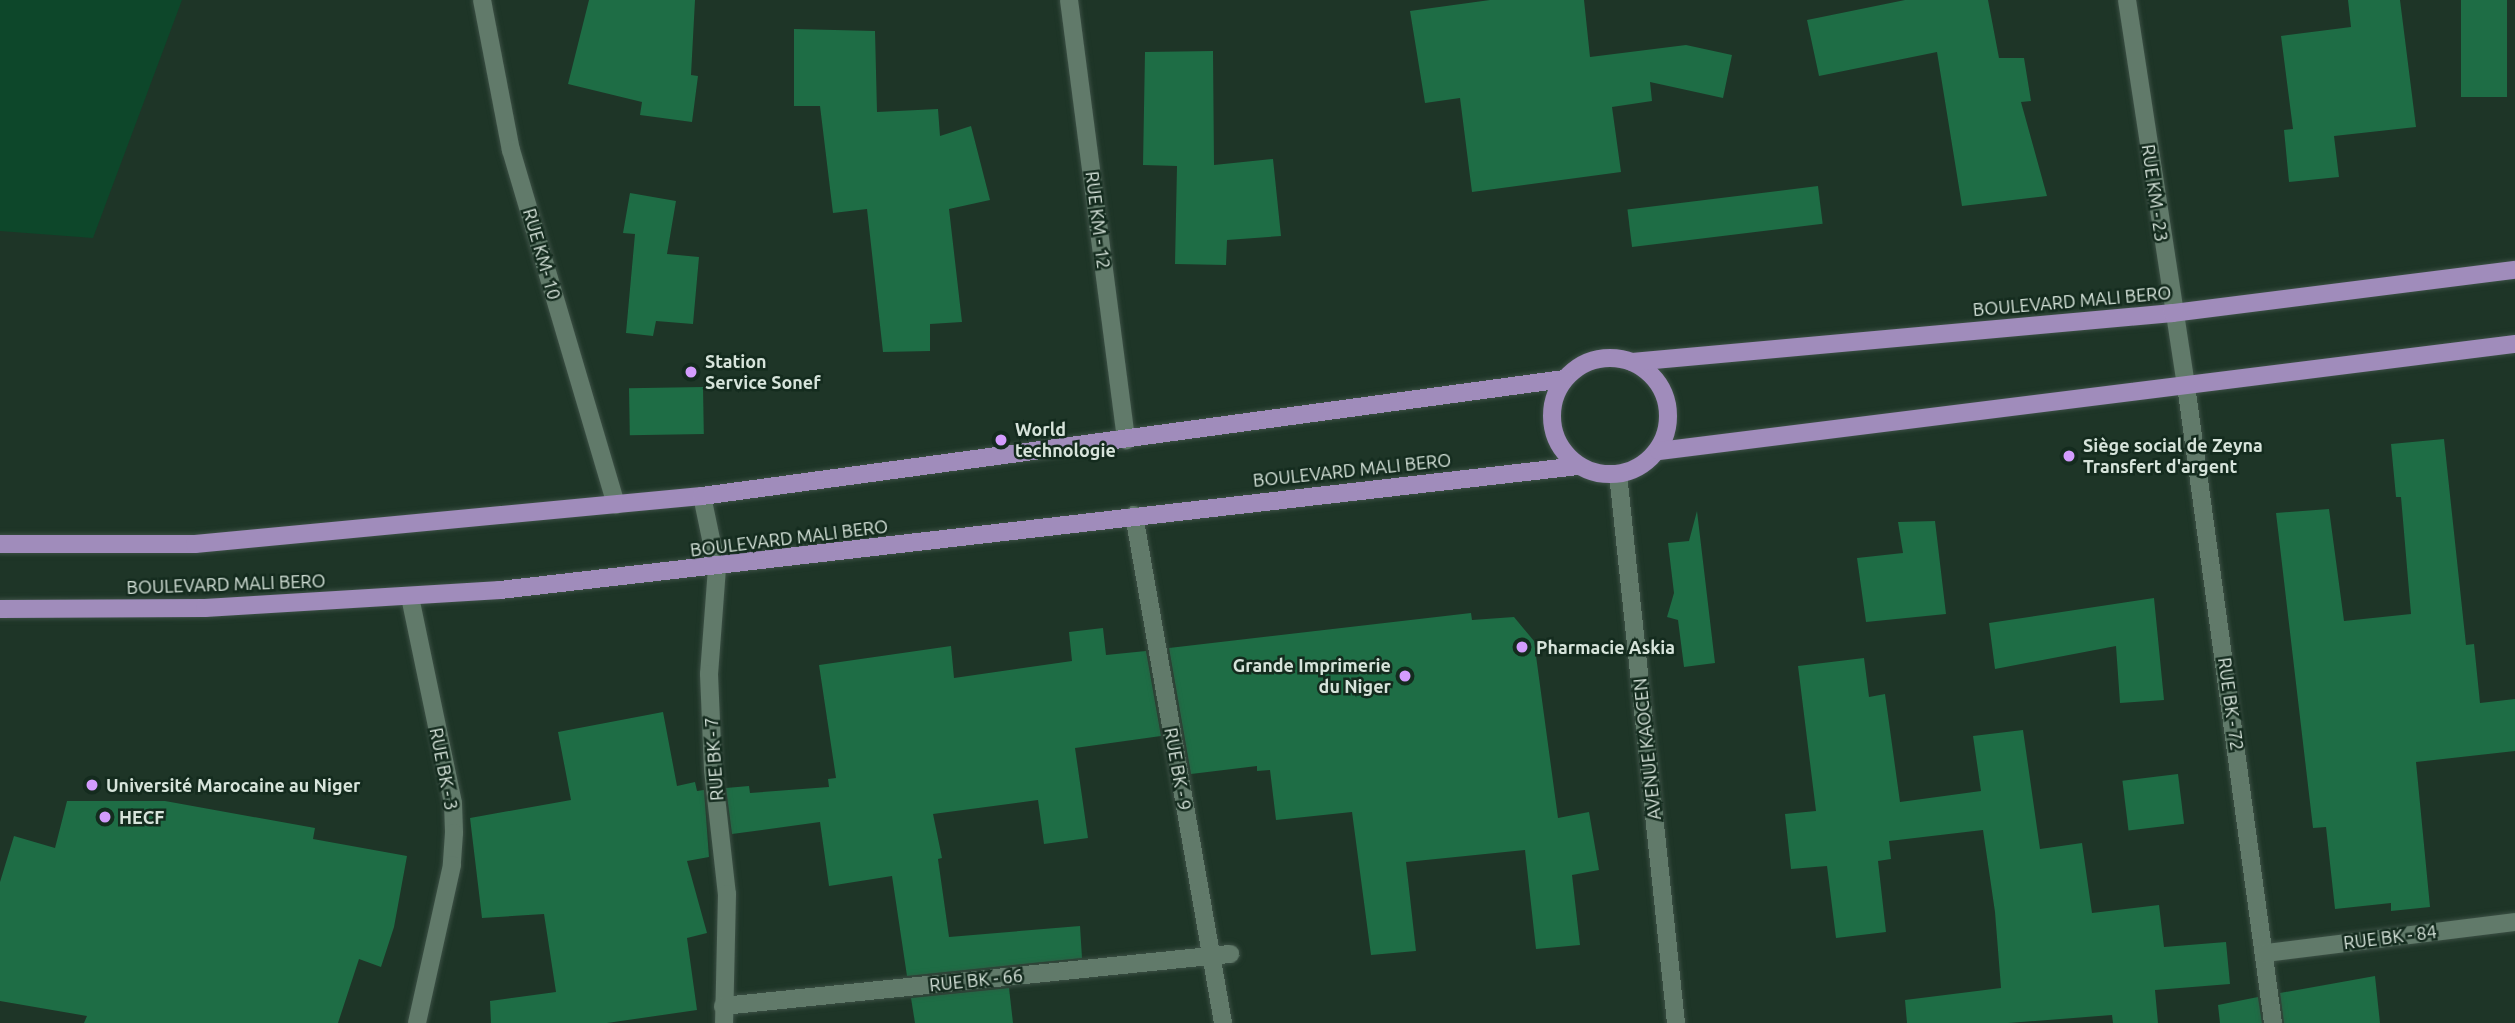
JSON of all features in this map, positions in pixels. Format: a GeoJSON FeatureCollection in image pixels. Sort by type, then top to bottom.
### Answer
{"type":"FeatureCollection","features":[{"type":"Feature","properties":{"kind":"main road","name":"BOULEVARD MALI BERO"},"geometry":{"type":"LineString","coordinates":[[1632,362],[2173,313],[2515,270]]}},
{"type":"Feature","properties":{"kind":"main road"},"geometry":{"type":"LineString","coordinates":[[1659,451],[2515,344]]}},
{"type":"Feature","properties":{"kind":"main road"},"geometry":{"type":"LineString","coordinates":[[1603,358],[1632,362],[1657,380],[1667,400],[1667,432],[1659,451],[1636,469],[1618,474],[1601,474],[1579,466],[1556,441],[1552,419],[1554,396],[1564,379],[1578,366],[1603,358]]}},
{"type":"Feature","properties":{"kind":"main road"},"geometry":{"type":"LineString","coordinates":[[0,544],[195,544],[702,496],[1564,379]]}},
{"type":"Feature","properties":{"kind":"main road","name":"BOULEVARD MALI BERO"},"geometry":{"type":"LineString","coordinates":[[0,609],[205,608],[410,597],[717,568],[1134,515],[1579,466]]}},
{"type":"Feature","properties":{"kind":"street","name":"RUE KM- 10"},"geometry":{"type":"LineString","coordinates":[[482,0],[511,150],[616,505]]}},
{"type":"Feature","properties":{"kind":"street","name":"RUE KM - 12"},"geometry":{"type":"LineString","coordinates":[[1069,0],[1126,440]]}},
{"type":"Feature","properties":{"kind":"street","name":"RUE KM - 23"},"geometry":{"type":"LineString","coordinates":[[2127,0],[2186,385]]}},
{"type":"Feature","properties":{"kind":"street","name":"RUE BK - 72"},"geometry":{"type":"LineString","coordinates":[[2186,385],[2266,953],[2273,1023]]}},
{"type":"Feature","properties":{"kind":"street","name":"AVENUE KAOCEN"},"geometry":{"type":"LineString","coordinates":[[1618,474],[1676,1023]]}},
{"type":"Feature","properties":{"kind":"street","name":"RUE BK - 7"},"geometry":{"type":"LineString","coordinates":[[702,496],[717,568],[709,674],[713,770],[727,894],[723,1015]]}},
{"type":"Feature","properties":{"kind":"street","name":"RUE BK - 9"},"geometry":{"type":"LineString","coordinates":[[1134,515],[1223,1023]]}},
{"type":"Feature","properties":{"kind":"street","name":"RUE BK - 3"},"geometry":{"type":"LineString","coordinates":[[410,597],[453,803],[454,833],[452,865],[417,1023]]}},
{"type":"Feature","properties":{"kind":"street","name":"RUE BK - 84"},"geometry":{"type":"LineString","coordinates":[[2266,953],[2515,922]]}},
{"type":"Feature","properties":{"kind":"street","name":"RUE BK - 66"},"geometry":{"type":"LineString","coordinates":[[723,1015],[1230,954]]}},
{"type":"Feature","properties":{"kind":"green space"},"geometry":{"type":"Polygon","coordinates":[[[0,0],[182,0],[93,238],[0,231],[0,0]]]}},
{"type":"Feature","properties":{"kind":"building"},"geometry":{"type":"Polygon","coordinates":[[[589,0],[695,0],[691,75],[698,76],[692,122],[640,115],[642,102],[568,84],[589,0]]]}},
{"type":"Feature","properties":{"kind":"building"},"geometry":{"type":"Polygon","coordinates":[[[1490,0],[1584,0],[1590,57],[1686,45],[1732,55],[1723,98],[1650,82],[1652,101],[1612,107],[1621,172],[1472,192],[1460,98],[1425,103],[1410,11],[1490,0]]]}},
{"type":"Feature","properties":{"kind":"building"},"geometry":{"type":"Polygon","coordinates":[[[1905,0],[1988,0],[1999,58],[2024,58],[2031,101],[2021,102],[2047,196],[1962,206],[1937,52],[1819,76],[1807,20],[1905,0]]]}},
{"type":"Feature","properties":{"kind":"building"},"geometry":{"type":"Polygon","coordinates":[[[2348,0],[2400,0],[2416,127],[2334,136],[2339,177],[2289,182],[2284,130],[2293,129],[2281,36],[2351,27],[2348,0]]]}},
{"type":"Feature","properties":{"kind":"building"},"geometry":{"type":"Polygon","coordinates":[[[2461,0],[2507,0],[2507,97],[2461,97],[2461,0]]]}},
{"type":"Feature","properties":{"kind":"building"},"geometry":{"type":"Polygon","coordinates":[[[794,29],[875,31],[877,112],[938,109],[940,136],[971,126],[990,200],[949,209],[962,322],[930,324],[930,351],[883,352],[867,209],[833,213],[820,106],[794,106],[794,29]]]}},
{"type":"Feature","properties":{"kind":"building"},"geometry":{"type":"Polygon","coordinates":[[[1213,51],[1214,165],[1273,159],[1281,236],[1227,240],[1226,265],[1175,264],[1177,166],[1143,165],[1145,52],[1213,51]]]}},
{"type":"Feature","properties":{"kind":"building"},"geometry":{"type":"Polygon","coordinates":[[[1818,186],[1823,224],[1632,247],[1627,209],[1818,186]]]}},
{"type":"Feature","properties":{"kind":"building"},"geometry":{"type":"Polygon","coordinates":[[[630,193],[676,201],[667,254],[699,257],[693,324],[656,321],[653,336],[626,333],[635,234],[623,233],[630,193]]]}},
{"type":"Feature","properties":{"kind":"building"},"geometry":{"type":"Polygon","coordinates":[[[703,387],[704,434],[630,435],[629,388],[703,387]]]}},
{"type":"Feature","properties":{"kind":"building"},"geometry":{"type":"Polygon","coordinates":[[[2444,439],[2466,645],[2474,644],[2480,703],[2515,699],[2515,751],[2416,762],[2430,907],[2391,911],[2391,903],[2335,909],[2326,827],[2313,828],[2276,513],[2329,509],[2344,621],[2411,614],[2401,497],[2396,497],[2391,444],[2444,439]]]}},
{"type":"Feature","properties":{"kind":"building"},"geometry":{"type":"Polygon","coordinates":[[[1697,511],[1715,663],[1684,667],[1678,620],[1667,617],[1674,593],[1668,543],[1689,541],[1697,511]]]}},
{"type":"Feature","properties":{"kind":"building"},"geometry":{"type":"Polygon","coordinates":[[[1935,521],[1946,614],[1866,622],[1857,558],[1903,553],[1898,522],[1935,521]]]}},
{"type":"Feature","properties":{"kind":"building"},"geometry":{"type":"Polygon","coordinates":[[[2154,598],[2164,700],[2120,703],[2116,646],[1995,669],[1989,623],[2154,598]]]}},
{"type":"Feature","properties":{"kind":"building"},"geometry":{"type":"Polygon","coordinates":[[[1471,613],[1472,620],[1514,617],[1534,641],[1558,818],[1589,812],[1599,870],[1572,875],[1580,945],[1536,949],[1525,850],[1406,862],[1416,951],[1371,955],[1352,812],[1276,820],[1270,770],[1257,771],[1257,766],[1191,774],[1169,648],[1471,613]]]}},
{"type":"Feature","properties":{"kind":"building"},"geometry":{"type":"Polygon","coordinates":[[[1103,628],[1106,655],[1146,651],[1161,736],[1075,748],[1088,838],[1044,844],[1038,800],[933,814],[942,858],[938,859],[949,937],[1080,926],[1082,958],[907,976],[892,876],[829,886],[820,822],[732,834],[726,788],[749,786],[750,793],[829,787],[828,779],[836,778],[819,665],[951,646],[954,678],[1072,661],[1069,632],[1103,628]]]}},
{"type":"Feature","properties":{"kind":"building"},"geometry":{"type":"Polygon","coordinates":[[[1864,658],[1869,697],[1885,694],[1900,802],[1981,791],[1973,736],[2023,730],[2040,849],[2082,843],[2092,913],[2159,905],[2164,947],[2226,942],[2230,984],[2155,990],[2158,1023],[2113,1023],[2112,1015],[2008,1023],[1907,1023],[1905,1000],[2001,988],[1995,912],[1983,830],[1889,841],[1891,859],[1878,861],[1886,932],[1836,938],[1827,866],[1791,869],[1785,814],[1816,811],[1798,666],[1864,658]]]}},
{"type":"Feature","properties":{"kind":"building"},"geometry":{"type":"Polygon","coordinates":[[[663,712],[677,786],[695,782],[697,791],[704,790],[709,857],[687,861],[707,933],[687,938],[697,1010],[607,1023],[491,1023],[490,1001],[556,992],[544,914],[482,918],[470,818],[571,800],[558,732],[663,712]]]}},
{"type":"Feature","properties":{"kind":"building"},"geometry":{"type":"Polygon","coordinates":[[[2178,774],[2184,824],[2129,830],[2122,781],[2178,774]]]}},
{"type":"Feature","properties":{"kind":"building"},"geometry":{"type":"Polygon","coordinates":[[[67,801],[165,801],[315,828],[313,839],[407,856],[394,927],[381,967],[359,959],[338,1023],[84,1023],[87,1016],[0,1001],[0,882],[14,836],[55,848],[67,801]]]}},
{"type":"Feature","properties":{"kind":"building"},"geometry":{"type":"Polygon","coordinates":[[[2375,976],[2380,1023],[2284,1023],[2280,993],[2375,976]]]}},
{"type":"Feature","properties":{"kind":"building"},"geometry":{"type":"Polygon","coordinates":[[[1009,988],[1013,1023],[915,1023],[911,998],[1009,988]]]}},
{"type":"Feature","properties":{"kind":"building"},"geometry":{"type":"Polygon","coordinates":[[[2258,997],[2262,1023],[2220,1023],[2218,1005],[2258,997]]]}},
{"type":"Feature","properties":{"kind":"place","name":"Station Service Sonef"},"geometry":{"type":"Point","coordinates":[691,372]}},
{"type":"Feature","properties":{"kind":"place","name":"World technologie"},"geometry":{"type":"Point","coordinates":[1001,440]}},
{"type":"Feature","properties":{"kind":"place","name":"Siège social de Zeyna Transfert d'argent"},"geometry":{"type":"Point","coordinates":[2069,456]}},
{"type":"Feature","properties":{"kind":"place","name":"Pharmacie Askia"},"geometry":{"type":"Point","coordinates":[1522,647]}},
{"type":"Feature","properties":{"kind":"place","name":"Grande Imprimerie du Niger"},"geometry":{"type":"Point","coordinates":[1405,676]}},
{"type":"Feature","properties":{"kind":"place","name":"Université Marocaine au Niger"},"geometry":{"type":"Point","coordinates":[92,785]}},
{"type":"Feature","properties":{"kind":"place","name":"HECF"},"geometry":{"type":"Point","coordinates":[105,817]}}]}
